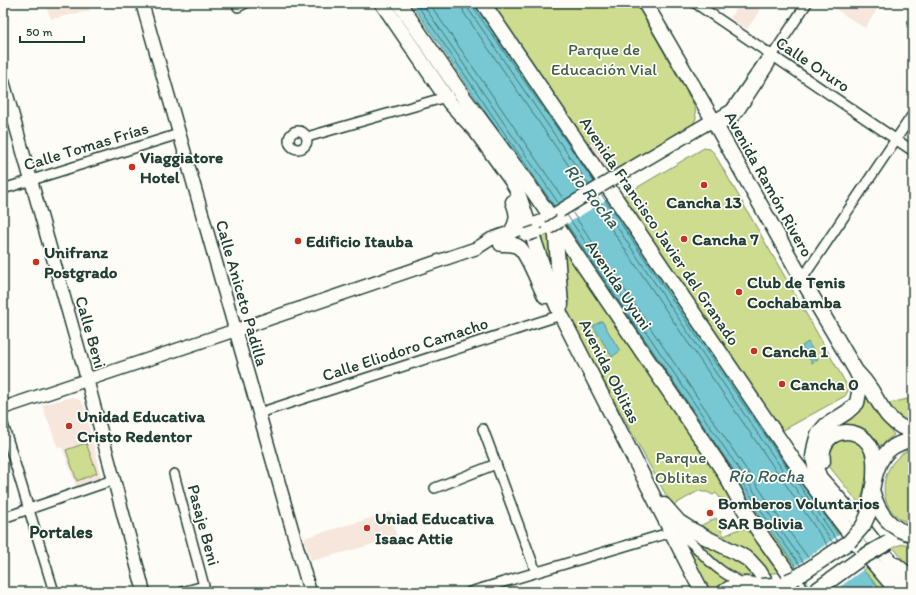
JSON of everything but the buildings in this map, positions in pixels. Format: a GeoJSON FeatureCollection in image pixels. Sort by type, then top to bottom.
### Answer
{"type":"FeatureCollection","features":[{"type":"Feature","properties":{"kind":"main road","name":"Calle Aniceto Padilla"},"geometry":{"type":"LineString","coordinates":[[142,3],[310,592]]}},
{"type":"Feature","properties":{"kind":"main road"},"geometry":{"type":"LineString","coordinates":[[382,3],[508,191],[517,212],[516,225],[511,232]]}},
{"type":"Feature","properties":{"kind":"main road","name":"Avenida Uyuni"},"geometry":{"type":"LineString","coordinates":[[399,3],[462,94],[528,184],[543,225],[722,469],[744,509],[802,592]]}},
{"type":"Feature","properties":{"kind":"main road","name":"Avenida Francisco Javier del Granado"},"geometry":{"type":"LineString","coordinates":[[483,3],[794,461],[860,547],[898,592]]}},
{"type":"Feature","properties":{"kind":"main road","name":"Avenida Ramón Rivero"},"geometry":{"type":"LineString","coordinates":[[645,3],[856,371],[865,381],[890,420],[901,428],[913,431]]}},
{"type":"Feature","properties":{"kind":"main road","name":"Calle Beni"},"geometry":{"type":"LineString","coordinates":[[3,81],[144,592]]}},
{"type":"Feature","properties":{"kind":"main road"},"geometry":{"type":"LineString","coordinates":[[453,107],[476,130],[517,190],[554,299],[561,315]]}},
{"type":"Feature","properties":{"kind":"main road"},"geometry":{"type":"LineString","coordinates":[[476,248],[501,244],[543,225],[608,186],[699,137],[715,124]]}},
{"type":"Feature","properties":{"kind":"main road"},"geometry":{"type":"LineString","coordinates":[[3,408],[86,379],[235,331],[476,248],[511,232],[543,225]]}},
{"type":"Feature","properties":{"kind":"main road"},"geometry":{"type":"LineString","coordinates":[[543,225],[562,301],[561,315]]}},
{"type":"Feature","properties":{"kind":"main road","name":"Avenida Oblitas"},"geometry":{"type":"LineString","coordinates":[[501,244],[509,244],[520,248],[525,254],[549,306],[561,315],[702,592]]}},
{"type":"Feature","properties":{"kind":"main road"},"geometry":{"type":"LineString","coordinates":[[856,371],[860,379],[857,403],[825,426],[818,434],[813,457],[815,466],[820,478],[852,514],[888,559],[911,592]]}},
{"type":"Feature","properties":{"kind":"main road"},"geometry":{"type":"LineString","coordinates":[[724,592],[736,585],[761,587],[796,578],[847,543],[863,526],[868,515],[872,493],[874,458],[871,447],[866,440],[858,435],[843,432],[835,434],[830,438],[825,444],[822,453],[826,469],[852,514]]}},
{"type":"Feature","properties":{"kind":"main road"},"geometry":{"type":"LineString","coordinates":[[874,479],[879,464],[891,447],[913,439]]}},
{"type":"Feature","properties":{"kind":"main road"},"geometry":{"type":"LineString","coordinates":[[872,493],[876,505],[887,521],[898,529],[913,535]]}},
{"type":"Feature","properties":{"kind":"main road"},"geometry":{"type":"LineString","coordinates":[[654,497],[668,508],[679,522],[704,537],[749,560],[759,571],[761,587]]}},
{"type":"Feature","properties":{"kind":"main road"},"geometry":{"type":"LineString","coordinates":[[814,592],[859,559],[889,542],[913,535]]}},
{"type":"Feature","properties":{"kind":"main road"},"geometry":{"type":"LineString","coordinates":[[888,559],[913,579]]}},
{"type":"Feature","properties":{"kind":"street","name":"Calle Oruro"},"geometry":{"type":"LineString","coordinates":[[695,3],[913,151]]}},
{"type":"Feature","properties":{"kind":"street"},"geometry":{"type":"LineString","coordinates":[[715,124],[732,109],[765,60],[772,56],[806,3]]}},
{"type":"Feature","properties":{"kind":"street"},"geometry":{"type":"LineString","coordinates":[[307,137],[445,96]]}},
{"type":"Feature","properties":{"kind":"street"},"geometry":{"type":"LineString","coordinates":[[802,279],[913,114]]}},
{"type":"Feature","properties":{"kind":"street","name":"Calle Tomas Frías"},"geometry":{"type":"LineString","coordinates":[[3,189],[179,134]]}},
{"type":"Feature","properties":{"kind":"street","name":"Calle Eliodoro Camacho"},"geometry":{"type":"LineString","coordinates":[[259,413],[561,315]]}},
{"type":"Feature","properties":{"kind":"street"},"geometry":{"type":"LineString","coordinates":[[3,424],[54,592]]}},
{"type":"Feature","properties":{"kind":"street"},"geometry":{"type":"LineString","coordinates":[[484,429],[536,572]]}},
{"type":"Feature","properties":{"kind":"street"},"geometry":{"type":"LineString","coordinates":[[435,488],[496,464]]}},
{"type":"Feature","properties":{"kind":"street","name":"Pasaje Beni"},"geometry":{"type":"LineString","coordinates":[[174,474],[204,586],[182,592]]}},
{"type":"Feature","properties":{"kind":"street"},"geometry":{"type":"LineString","coordinates":[[3,518],[113,480]]}},
{"type":"Feature","properties":{"kind":"street"},"geometry":{"type":"LineString","coordinates":[[470,592],[672,532],[685,538],[693,544],[719,570],[761,587]]}},
{"type":"Feature","properties":{"kind":"shaded area"},"geometry":{"type":"Polygon","coordinates":[[[45,3],[88,3],[90,11],[51,19],[45,3]]]}},
{"type":"Feature","properties":{"kind":"shaded area"},"geometry":{"type":"Polygon","coordinates":[[[741,3],[765,3],[747,29],[730,18],[741,3]]]}},
{"type":"Feature","properties":{"kind":"shaded area"},"geometry":{"type":"Polygon","coordinates":[[[826,3],[881,3],[865,28],[826,3]]]}},
{"type":"Feature","properties":{"kind":"shaded area"},"geometry":{"type":"Polygon","coordinates":[[[592,141],[609,166],[615,168],[607,175],[586,145],[592,141]]]}},
{"type":"Feature","properties":{"kind":"shaded area","name":"Unidad Educativa Cristo Redentor"},"geometry":{"type":"Polygon","coordinates":[[[72,397],[81,401],[84,406],[101,475],[99,479],[76,486],[62,447],[58,448],[42,405],[72,397]]]}},
{"type":"Feature","properties":{"kind":"shaded area","name":"Uniad Educativa Isaac Attie"},"geometry":{"type":"Polygon","coordinates":[[[391,512],[397,538],[311,561],[304,538],[391,512]]]}},
{"type":"Feature","properties":{"kind":"green space","name":"Parque de Educación Vial"},"geometry":{"type":"Polygon","coordinates":[[[488,3],[636,3],[695,107],[696,118],[692,127],[617,172],[615,168],[609,166],[592,141],[586,145],[488,3]]]}},
{"type":"Feature","properties":{"kind":"green space","name":"Club de Tenis Cochabamba"},"geometry":{"type":"Polygon","coordinates":[[[704,148],[710,149],[714,153],[848,387],[848,391],[845,396],[780,432],[621,197],[704,148]]]}},
{"type":"Feature","properties":{"kind":"green space"},"geometry":{"type":"Polygon","coordinates":[[[551,234],[557,295],[538,238],[551,234]]]}},
{"type":"Feature","properties":{"kind":"green space","name":"Parque Oblitas"},"geometry":{"type":"Polygon","coordinates":[[[562,242],[720,476],[736,505],[720,498],[716,493],[713,495],[700,490],[672,506],[565,307],[562,242]]]}},
{"type":"Feature","properties":{"kind":"green space"},"geometry":{"type":"Polygon","coordinates":[[[865,392],[894,435],[878,447],[871,437],[822,439],[865,392]]]}},
{"type":"Feature","properties":{"kind":"green space"},"geometry":{"type":"Polygon","coordinates":[[[913,398],[913,428],[907,427],[884,404],[913,398]]]}},
{"type":"Feature","properties":{"kind":"green space"},"geometry":{"type":"Polygon","coordinates":[[[849,437],[862,445],[867,454],[868,468],[860,505],[829,466],[827,459],[830,444],[849,437]]]}},
{"type":"Feature","properties":{"kind":"green space"},"geometry":{"type":"Polygon","coordinates":[[[86,443],[97,473],[77,481],[66,450],[86,443]]]}},
{"type":"Feature","properties":{"kind":"green space"},"geometry":{"type":"Polygon","coordinates":[[[913,448],[913,524],[900,518],[891,510],[886,499],[884,488],[886,476],[892,464],[901,455],[913,448]]]}},
{"type":"Feature","properties":{"kind":"green space"},"geometry":{"type":"Polygon","coordinates":[[[792,466],[842,533],[839,535],[792,466]]]}},
{"type":"Feature","properties":{"kind":"green space"},"geometry":{"type":"Polygon","coordinates":[[[727,467],[796,566],[791,568],[760,525],[727,467]]]}},
{"type":"Feature","properties":{"kind":"green space"},"geometry":{"type":"Polygon","coordinates":[[[716,518],[724,536],[739,529],[751,529],[781,572],[766,574],[696,528],[716,518]]]}},
{"type":"Feature","properties":{"kind":"green space"},"geometry":{"type":"Polygon","coordinates":[[[681,541],[687,544],[708,566],[728,581],[715,592],[707,592],[681,541]]]}},
{"type":"Feature","properties":{"kind":"green space"},"geometry":{"type":"Polygon","coordinates":[[[702,541],[746,565],[756,578],[747,577],[725,567],[700,544],[702,541]]]}},
{"type":"Feature","properties":{"kind":"green space"},"geometry":{"type":"Polygon","coordinates":[[[903,544],[913,544],[913,572],[893,547],[903,544]]]}},
{"type":"Feature","properties":{"kind":"green space"},"geometry":{"type":"Polygon","coordinates":[[[868,566],[890,592],[883,592],[863,570],[868,566]]]}},
{"type":"Feature","properties":{"kind":"water","name":"Río Rocha"},"geometry":{"type":"Polygon","coordinates":[[[411,3],[475,3],[598,181],[822,512],[863,570],[883,592],[814,592],[765,523],[411,3]]]}},
{"type":"Feature","properties":{"kind":"water"},"geometry":{"type":"Polygon","coordinates":[[[602,321],[620,351],[612,357],[593,326],[602,321]]]}},
{"type":"Feature","properties":{"kind":"water"},"geometry":{"type":"Polygon","coordinates":[[[808,342],[818,359],[812,363],[802,346],[808,342]]]}},
{"type":"Feature","properties":{"kind":"pier"},"geometry":{"type":"Polygon","coordinates":[[[599,180],[611,197],[562,227],[550,210],[599,180]]]}},
{"type":"Feature","properties":{"kind":"pier"},"geometry":{"type":"Polygon","coordinates":[[[839,535],[863,570],[833,592],[814,592],[796,566],[839,535]]]}},
{"type":"Feature","properties":{"kind":"place","name":"Viaggiatore Hotel"},"geometry":{"type":"Point","coordinates":[132,167]}},
{"type":"Feature","properties":{"kind":"place","name":"Cancha 13"},"geometry":{"type":"Point","coordinates":[704,185]}},
{"type":"Feature","properties":{"kind":"place","name":"Cancha 7"},"geometry":{"type":"Point","coordinates":[684,239]}},
{"type":"Feature","properties":{"kind":"place","name":"Edificio Itauba"},"geometry":{"type":"Point","coordinates":[298,241]}},
{"type":"Feature","properties":{"kind":"place","name":"Unifranz Postgrado"},"geometry":{"type":"Point","coordinates":[36,262]}},
{"type":"Feature","properties":{"kind":"place","name":"Club de Tenis Cochabamba"},"geometry":{"type":"Point","coordinates":[739,292]}},
{"type":"Feature","properties":{"kind":"place","name":"Cancha 1"},"geometry":{"type":"Point","coordinates":[754,351]}},
{"type":"Feature","properties":{"kind":"place","name":"Cancha 0"},"geometry":{"type":"Point","coordinates":[782,384]}},
{"type":"Feature","properties":{"kind":"place","name":"Unidad Educativa Cristo Redentor"},"geometry":{"type":"Point","coordinates":[69,426]}},
{"type":"Feature","properties":{"kind":"place","name":"Bomberos Voluntarios SAR Bolivia"},"geometry":{"type":"Point","coordinates":[710,513]}},
{"type":"Feature","properties":{"kind":"place","name":"Uniad Educativa Isaac Attie"},"geometry":{"type":"Point","coordinates":[367,528]}},
{"type":"Feature","properties":{"kind":"district","name":"Portales"},"geometry":{"type":"Point","coordinates":[61,532]}}]}
